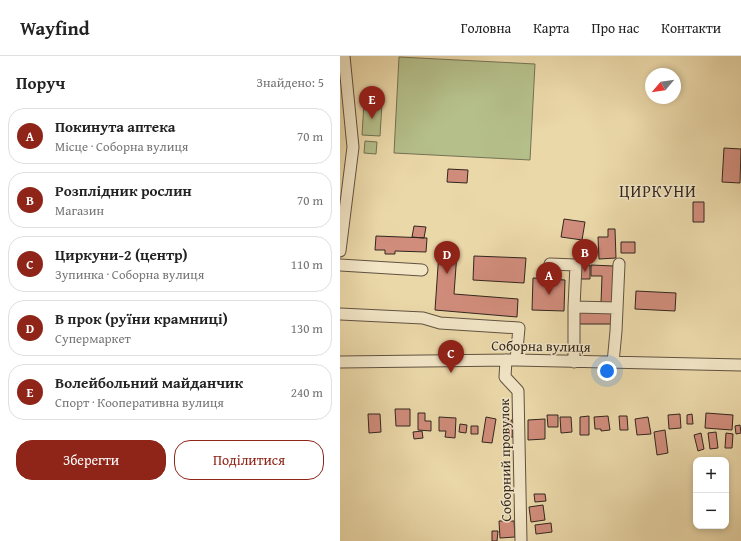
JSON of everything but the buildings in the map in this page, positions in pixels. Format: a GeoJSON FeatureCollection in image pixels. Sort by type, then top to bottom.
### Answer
{"type":"FeatureCollection","features":[{"type":"Feature","properties":{"kind":"street"},"geometry":{"type":"LineString","coordinates":[[340,251],[353,147],[344,56]]}},
{"type":"Feature","properties":{"kind":"street"},"geometry":{"type":"LineString","coordinates":[[550,264],[576,265],[574,362]]}},
{"type":"Feature","properties":{"kind":"street"},"geometry":{"type":"LineString","coordinates":[[613,363],[618,308],[619,264]]}},
{"type":"Feature","properties":{"kind":"street"},"geometry":{"type":"LineString","coordinates":[[340,265],[422,270]]}},
{"type":"Feature","properties":{"kind":"street"},"geometry":{"type":"LineString","coordinates":[[574,307],[618,308]]}},
{"type":"Feature","properties":{"kind":"street","name":"Соборний провулок"},"geometry":{"type":"LineString","coordinates":[[340,314],[423,318],[440,323],[519,328],[505,377],[518,392],[521,541]]}},
{"type":"Feature","properties":{"kind":"street","name":"Соборна вулиця"},"geometry":{"type":"LineString","coordinates":[[340,362],[511,360],[741,366]]}},
{"type":"Feature","properties":{"kind":"green space"},"geometry":{"type":"Polygon","coordinates":[[[399,57],[535,64],[530,160],[394,153],[399,57]]]}},
{"type":"Feature","properties":{"kind":"green space"},"geometry":{"type":"Polygon","coordinates":[[[364,102],[382,103],[380,136],[362,135],[364,102]]]}},
{"type":"Feature","properties":{"kind":"green space"},"geometry":{"type":"Polygon","coordinates":[[[365,141],[377,142],[376,154],[364,153],[365,141]]]}},
{"type":"Feature","properties":{"kind":"place","name":"Волейбольний майданчик"},"geometry":{"type":"Point","coordinates":[372,119]}},
{"type":"Feature","properties":{"kind":"place","name":"Розплідник рослин"},"geometry":{"type":"Point","coordinates":[585,272]}},
{"type":"Feature","properties":{"kind":"place","name":"В прок (руїни крамниці)"},"geometry":{"type":"Point","coordinates":[447,274]}},
{"type":"Feature","properties":{"kind":"place","name":"Покинута аптека"},"geometry":{"type":"Point","coordinates":[549,295]}},
{"type":"Feature","properties":{"kind":"place","name":"Циркуни-2 (центр)"},"geometry":{"type":"Point","coordinates":[451,373]}},
{"type":"Feature","properties":{"kind":"district","name":"ЦИРКУНИ"},"geometry":{"type":"Point","coordinates":[658,191]}}]}
